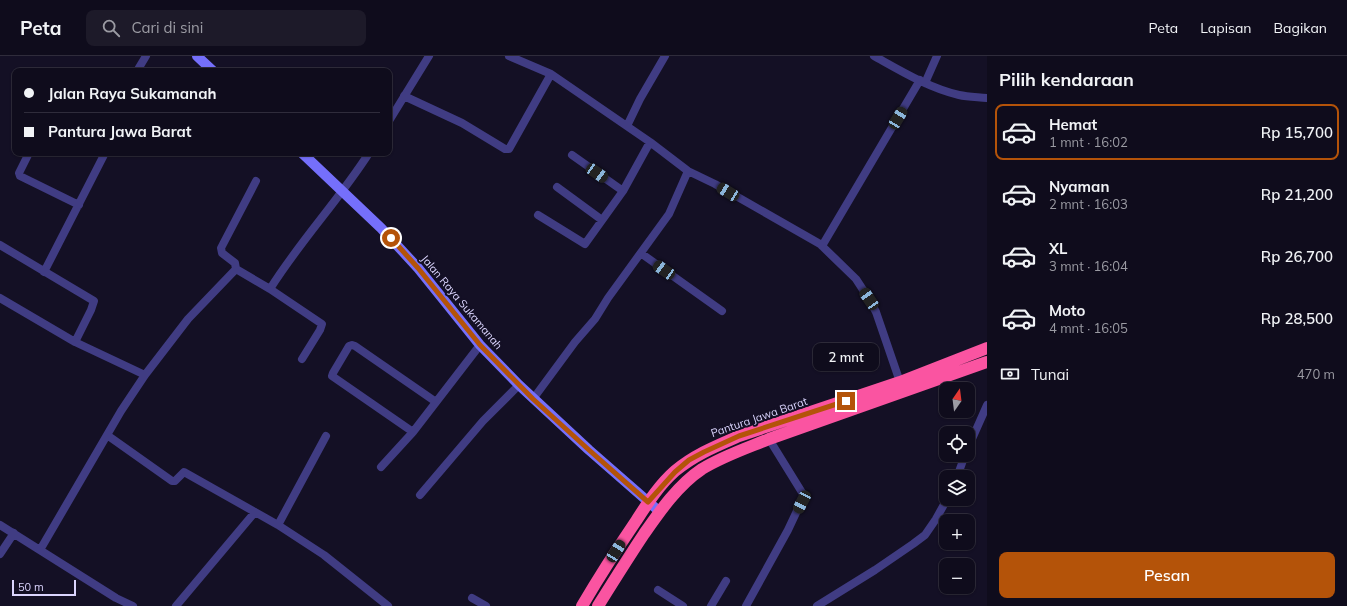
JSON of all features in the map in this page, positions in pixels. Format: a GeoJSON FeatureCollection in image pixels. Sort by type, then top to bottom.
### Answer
{"type":"FeatureCollection","features":[{"type":"Feature","properties":{"kind":"highway","name":"Pantura Jawa Barat"},"geometry":{"type":"LineString","coordinates":[[582,606],[648,502],[675,472],[689,460],[739,436],[900,382],[987,348]]}},
{"type":"Feature","properties":{"kind":"highway"},"geometry":{"type":"LineString","coordinates":[[598,606],[624,564],[672,496],[701,470],[715,462],[769,439],[987,362]]}},
{"type":"Feature","properties":{"kind":"street"},"geometry":{"type":"LineString","coordinates":[[139,68],[146,56]]}},
{"type":"Feature","properties":{"kind":"street"},"geometry":{"type":"LineString","coordinates":[[197,56],[210,68]]}},
{"type":"Feature","properties":{"kind":"street"},"geometry":{"type":"LineString","coordinates":[[392,116],[429,56]]}},
{"type":"Feature","properties":{"kind":"street"},"geometry":{"type":"LineString","coordinates":[[509,56],[551,74],[650,142],[688,171],[761,210],[822,246],[856,279],[869,299],[876,312],[900,382]]}},
{"type":"Feature","properties":{"kind":"street"},"geometry":{"type":"LineString","coordinates":[[627,126],[664,56]]}},
{"type":"Feature","properties":{"kind":"street"},"geometry":{"type":"LineString","coordinates":[[874,56],[923,82],[960,96],[987,98]]}},
{"type":"Feature","properties":{"kind":"street"},"geometry":{"type":"LineString","coordinates":[[822,246],[923,82],[937,56]]}},
{"type":"Feature","properties":{"kind":"street"},"geometry":{"type":"LineString","coordinates":[[404,96],[462,123],[509,150],[551,74]]}},
{"type":"Feature","properties":{"kind":"street"},"geometry":{"type":"LineString","coordinates":[[538,215],[585,244],[623,190],[650,142]]}},
{"type":"Feature","properties":{"kind":"street"},"geometry":{"type":"LineString","coordinates":[[572,155],[623,190]]}},
{"type":"Feature","properties":{"kind":"street"},"geometry":{"type":"LineString","coordinates":[[28,156],[19,173],[20,176],[79,205]]}},
{"type":"Feature","properties":{"kind":"street"},"geometry":{"type":"LineString","coordinates":[[44,272],[104,156]]}},
{"type":"Feature","properties":{"kind":"street","name":"Jalan Raya Sukamanah"},"geometry":{"type":"LineString","coordinates":[[305,156],[342,190],[400,248],[480,345],[519,385],[589,450],[660,512]]}},
{"type":"Feature","properties":{"kind":"street"},"geometry":{"type":"LineString","coordinates":[[270,289],[287,262],[367,156]]}},
{"type":"Feature","properties":{"kind":"street"},"geometry":{"type":"LineString","coordinates":[[533,399],[575,342],[595,319],[608,298],[642,254],[669,214],[688,171]]}},
{"type":"Feature","properties":{"kind":"street"},"geometry":{"type":"LineString","coordinates":[[236,269],[235,263],[222,252],[221,248],[256,181]]}},
{"type":"Feature","properties":{"kind":"street"},"geometry":{"type":"LineString","coordinates":[[557,187],[602,220]]}},
{"type":"Feature","properties":{"kind":"street"},"geometry":{"type":"LineString","coordinates":[[0,246],[94,301],[75,342]]}},
{"type":"Feature","properties":{"kind":"street"},"geometry":{"type":"LineString","coordinates":[[642,254],[722,311]]}},
{"type":"Feature","properties":{"kind":"street"},"geometry":{"type":"LineString","coordinates":[[236,269],[270,289],[322,324],[320,330],[302,359]]}},
{"type":"Feature","properties":{"kind":"street"},"geometry":{"type":"LineString","coordinates":[[40,550],[107,435],[145,375],[188,319],[236,269]]}},
{"type":"Feature","properties":{"kind":"street"},"geometry":{"type":"LineString","coordinates":[[0,298],[75,342],[145,375]]}},
{"type":"Feature","properties":{"kind":"street"},"geometry":{"type":"LineString","coordinates":[[381,467],[413,432],[480,345]]}},
{"type":"Feature","properties":{"kind":"street"},"geometry":{"type":"LineString","coordinates":[[413,432],[333,376],[333,373],[349,346],[355,346],[436,402]]}},
{"type":"Feature","properties":{"kind":"street"},"geometry":{"type":"LineString","coordinates":[[420,495],[483,421],[519,385]]}},
{"type":"Feature","properties":{"kind":"street"},"geometry":{"type":"LineString","coordinates":[[975,432],[987,405]]}},
{"type":"Feature","properties":{"kind":"street"},"geometry":{"type":"LineString","coordinates":[[107,435],[172,481],[175,481],[184,472],[278,525],[324,555],[388,606]]}},
{"type":"Feature","properties":{"kind":"street"},"geometry":{"type":"LineString","coordinates":[[278,525],[326,436]]}},
{"type":"Feature","properties":{"kind":"street"},"geometry":{"type":"LineString","coordinates":[[746,606],[804,498],[769,439]]}},
{"type":"Feature","properties":{"kind":"street"},"geometry":{"type":"LineString","coordinates":[[817,606],[875,570],[925,535],[944,506]]}},
{"type":"Feature","properties":{"kind":"street"},"geometry":{"type":"LineString","coordinates":[[176,606],[255,512]]}},
{"type":"Feature","properties":{"kind":"street"},"geometry":{"type":"LineString","coordinates":[[0,525],[116,598],[133,606]]}},
{"type":"Feature","properties":{"kind":"street"},"geometry":{"type":"LineString","coordinates":[[0,554],[14,533]]}},
{"type":"Feature","properties":{"kind":"street"},"geometry":{"type":"LineString","coordinates":[[711,606],[726,581]]}},
{"type":"Feature","properties":{"kind":"street"},"geometry":{"type":"LineString","coordinates":[[658,590],[682,606]]}},
{"type":"Feature","properties":{"kind":"street"},"geometry":{"type":"LineString","coordinates":[[472,598],[486,606]]}},
{"type":"Feature","properties":{"kind":"route"},"geometry":{"type":"LineString","coordinates":[[391,238],[418,268],[480,345],[533,399],[648,502],[675,472],[689,460],[704,452],[739,436],[846,401]]}}]}
